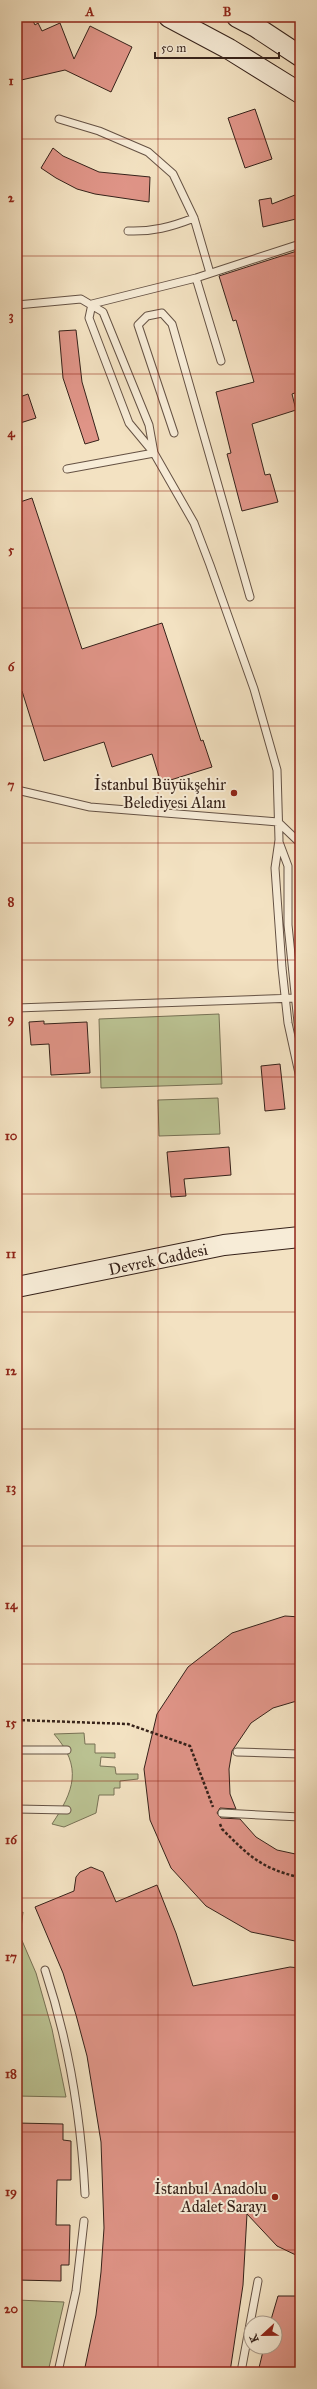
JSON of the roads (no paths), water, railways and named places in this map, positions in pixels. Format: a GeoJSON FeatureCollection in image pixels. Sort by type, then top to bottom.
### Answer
{"type":"FeatureCollection","features":[{"type":"Feature","properties":{"kind":"street"},"geometry":{"type":"LineString","coordinates":[[169,17],[229,49],[300,93]]}},
{"type":"Feature","properties":{"kind":"street"},"geometry":{"type":"LineString","coordinates":[[237,17],[256,27],[300,56]]}},
{"type":"Feature","properties":{"kind":"street","name":"Devrek Caddesi"},"geometry":{"type":"LineString","coordinates":[[17,1287],[224,1245],[300,1237]]}},
{"type":"Feature","properties":{"kind":"lane"},"geometry":{"type":"LineString","coordinates":[[59,119],[99,131],[148,152],[173,174],[194,218],[210,273]]}},
{"type":"Feature","properties":{"kind":"lane"},"geometry":{"type":"LineString","coordinates":[[128,231],[148,232],[169,228],[194,218]]}},
{"type":"Feature","properties":{"kind":"lane"},"geometry":{"type":"LineString","coordinates":[[92,304],[196,278],[300,244]]}},
{"type":"Feature","properties":{"kind":"lane"},"geometry":{"type":"LineString","coordinates":[[196,278],[221,361]]}},
{"type":"Feature","properties":{"kind":"lane"},"geometry":{"type":"LineString","coordinates":[[17,305],[81,299],[92,304],[103,312],[149,425],[154,453]]}},
{"type":"Feature","properties":{"kind":"lane"},"geometry":{"type":"LineString","coordinates":[[92,304],[89,318],[130,423],[154,453],[194,524],[254,689],[277,770],[278,840],[275,868],[285,998],[288,1023],[300,1078]]}},
{"type":"Feature","properties":{"kind":"lane"},"geometry":{"type":"LineString","coordinates":[[174,433],[138,325],[147,316],[162,313],[172,324],[250,597]]}},
{"type":"Feature","properties":{"kind":"lane"},"geometry":{"type":"LineString","coordinates":[[68,469],[154,453]]}},
{"type":"Feature","properties":{"kind":"lane"},"geometry":{"type":"LineString","coordinates":[[17,790],[90,807],[278,822],[300,843]]}},
{"type":"Feature","properties":{"kind":"lane"},"geometry":{"type":"LineString","coordinates":[[278,840],[288,866],[288,925],[300,1042],[297,1060]]}},
{"type":"Feature","properties":{"kind":"lane"},"geometry":{"type":"LineString","coordinates":[[17,1008],[295,998]]}},
{"type":"Feature","properties":{"kind":"lane"},"geometry":{"type":"LineString","coordinates":[[17,1750],[67,1750]]}},
{"type":"Feature","properties":{"kind":"lane"},"geometry":{"type":"LineString","coordinates":[[237,1752],[300,1754]]}},
{"type":"Feature","properties":{"kind":"lane"},"geometry":{"type":"LineString","coordinates":[[17,1809],[67,1810]]}},
{"type":"Feature","properties":{"kind":"lane"},"geometry":{"type":"LineString","coordinates":[[222,1813],[300,1817]]}},
{"type":"Feature","properties":{"kind":"lane"},"geometry":{"type":"LineString","coordinates":[[45,1970],[63,2031],[70,2065],[80,2131],[84,2194]]}},
{"type":"Feature","properties":{"kind":"lane"},"geometry":{"type":"LineString","coordinates":[[58,2372],[76,2291],[84,2221]]}},
{"type":"Feature","properties":{"kind":"lane"},"geometry":{"type":"LineString","coordinates":[[242,2372],[258,2281]]}},
{"type":"Feature","properties":{"kind":"place","name":"İstanbul Büyükşehir Belediyesi Alanı"},"geometry":{"type":"Point","coordinates":[234,793]}},
{"type":"Feature","properties":{"kind":"place","name":"İstanbul Anadolu Adalet Sarayı"},"geometry":{"type":"Point","coordinates":[275,2197]}}]}
